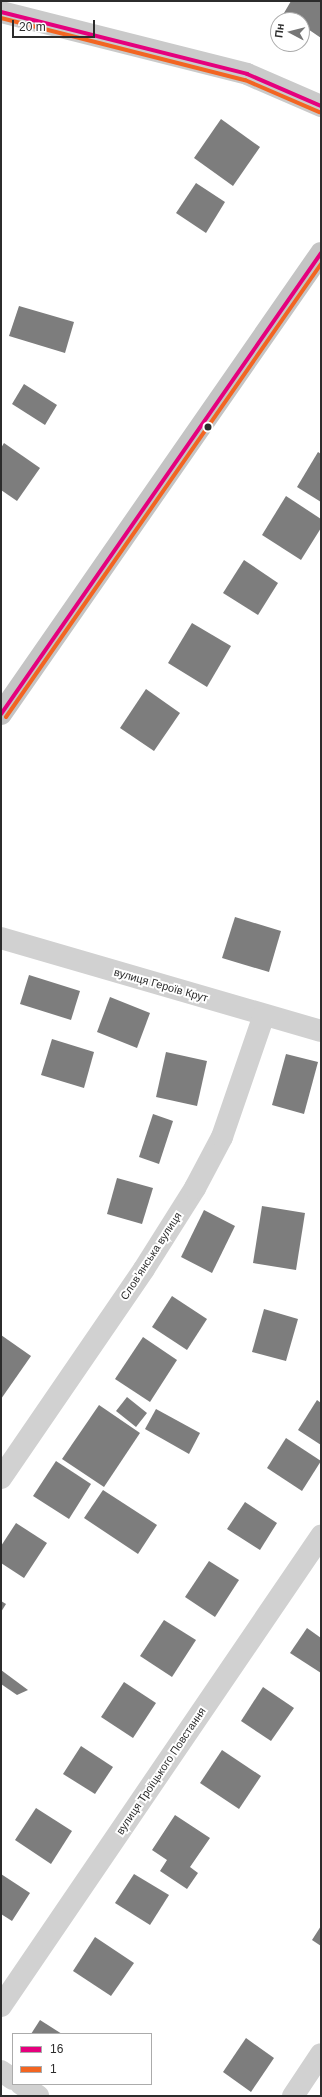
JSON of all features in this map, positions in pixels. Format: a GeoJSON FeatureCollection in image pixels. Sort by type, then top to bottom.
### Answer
{"type":"FeatureCollection","features":[{"type":"Feature","properties":{"kind":"main road"},"geometry":{"type":"LineString","coordinates":[[1,12],[247,74],[321,106]]}},
{"type":"Feature","properties":{"kind":"main road"},"geometry":{"type":"LineString","coordinates":[[1,714],[321,253]]}},
{"type":"Feature","properties":{"kind":"street","name":"вулиця Героїв Крут"},"geometry":{"type":"LineString","coordinates":[[1,938],[321,1031]]}},
{"type":"Feature","properties":{"kind":"street","name":"Словʼянська вулиця"},"geometry":{"type":"LineString","coordinates":[[1,1478],[144,1270],[195,1188],[222,1137],[264,1015]]}},
{"type":"Feature","properties":{"kind":"street","name":"вулиця Троїцького Повстання"},"geometry":{"type":"LineString","coordinates":[[1,2006],[321,1536]]}},
{"type":"Feature","properties":{"kind":"street"},"geometry":{"type":"LineString","coordinates":[[293,2096],[321,2054]]}},
{"type":"Feature","properties":{"kind":"street"},"geometry":{"type":"LineString","coordinates":[[1,2071],[12,2078]]}},
{"type":"Feature","properties":{"kind":"street"},"geometry":{"type":"LineString","coordinates":[[22,2085],[38,2096]]}},
{"type":"Feature","properties":{"kind":"building"},"geometry":{"type":"Polygon","coordinates":[[[291,1],[321,1],[321,38],[310,30],[310,12],[285,12],[291,1]]]}},
{"type":"Feature","properties":{"kind":"building"},"geometry":{"type":"Polygon","coordinates":[[[221,119],[260,147],[233,186],[194,158],[221,119]]]}},
{"type":"Feature","properties":{"kind":"building"},"geometry":{"type":"Polygon","coordinates":[[[196,183],[225,202],[206,233],[176,213],[196,183]]]}},
{"type":"Feature","properties":{"kind":"building"},"geometry":{"type":"Polygon","coordinates":[[[19,306],[74,322],[65,353],[9,336],[19,306]]]}},
{"type":"Feature","properties":{"kind":"building"},"geometry":{"type":"Polygon","coordinates":[[[24,384],[57,405],[45,425],[12,404],[24,384]]]}},
{"type":"Feature","properties":{"kind":"building"},"geometry":{"type":"Polygon","coordinates":[[[4,443],[40,468],[17,501],[1,490],[1,448],[4,443]]]}},
{"type":"Feature","properties":{"kind":"building"},"geometry":{"type":"Polygon","coordinates":[[[318,452],[321,454],[321,502],[297,487],[318,452]]]}},
{"type":"Feature","properties":{"kind":"building"},"geometry":{"type":"Polygon","coordinates":[[[286,496],[321,519],[321,528],[301,560],[262,535],[286,496]]]}},
{"type":"Feature","properties":{"kind":"building"},"geometry":{"type":"Polygon","coordinates":[[[244,560],[278,583],[258,615],[223,593],[244,560]]]}},
{"type":"Feature","properties":{"kind":"building"},"geometry":{"type":"Polygon","coordinates":[[[192,623],[231,646],[207,687],[168,663],[192,623]]]}},
{"type":"Feature","properties":{"kind":"building"},"geometry":{"type":"Polygon","coordinates":[[[146,689],[180,713],[154,751],[120,728],[146,689]]]}},
{"type":"Feature","properties":{"kind":"building"},"geometry":{"type":"Polygon","coordinates":[[[235,917],[281,931],[269,972],[222,958],[235,917]]]}},
{"type":"Feature","properties":{"kind":"building"},"geometry":{"type":"Polygon","coordinates":[[[29,975],[80,991],[71,1020],[20,1004],[29,975]]]}},
{"type":"Feature","properties":{"kind":"building"},"geometry":{"type":"Polygon","coordinates":[[[110,997],[150,1013],[137,1048],[97,1032],[110,997]]]}},
{"type":"Feature","properties":{"kind":"building"},"geometry":{"type":"Polygon","coordinates":[[[52,1039],[94,1052],[84,1088],[41,1075],[52,1039]]]}},
{"type":"Feature","properties":{"kind":"building"},"geometry":{"type":"Polygon","coordinates":[[[166,1052],[207,1061],[197,1106],[156,1097],[166,1052]]]}},
{"type":"Feature","properties":{"kind":"building"},"geometry":{"type":"Polygon","coordinates":[[[286,1054],[318,1062],[304,1114],[272,1105],[286,1054]]]}},
{"type":"Feature","properties":{"kind":"building"},"geometry":{"type":"Polygon","coordinates":[[[153,1114],[173,1121],[159,1164],[139,1157],[153,1114]]]}},
{"type":"Feature","properties":{"kind":"building"},"geometry":{"type":"Polygon","coordinates":[[[117,1178],[153,1188],[142,1224],[107,1214],[117,1178]]]}},
{"type":"Feature","properties":{"kind":"building"},"geometry":{"type":"Polygon","coordinates":[[[262,1206],[305,1213],[296,1270],[253,1263],[262,1206]]]}},
{"type":"Feature","properties":{"kind":"building"},"geometry":{"type":"Polygon","coordinates":[[[204,1210],[235,1226],[212,1273],[181,1257],[204,1210]]]}},
{"type":"Feature","properties":{"kind":"building"},"geometry":{"type":"Polygon","coordinates":[[[172,1296],[207,1319],[187,1350],[152,1327],[172,1296]]]}},
{"type":"Feature","properties":{"kind":"building"},"geometry":{"type":"Polygon","coordinates":[[[264,1309],[298,1319],[286,1361],[252,1352],[264,1309]]]}},
{"type":"Feature","properties":{"kind":"building"},"geometry":{"type":"Polygon","coordinates":[[[1,1335],[31,1356],[1,1399],[1,1335]]]}},
{"type":"Feature","properties":{"kind":"building"},"geometry":{"type":"Polygon","coordinates":[[[143,1337],[177,1360],[150,1402],[115,1379],[143,1337]]]}},
{"type":"Feature","properties":{"kind":"building"},"geometry":{"type":"Polygon","coordinates":[[[127,1397],[147,1413],[136,1427],[116,1411],[127,1397]]]}},
{"type":"Feature","properties":{"kind":"building"},"geometry":{"type":"Polygon","coordinates":[[[317,1400],[321,1403],[321,1445],[298,1430],[317,1400]]]}},
{"type":"Feature","properties":{"kind":"building"},"geometry":{"type":"Polygon","coordinates":[[[99,1405],[140,1433],[104,1487],[62,1459],[99,1405]]]}},
{"type":"Feature","properties":{"kind":"building"},"geometry":{"type":"Polygon","coordinates":[[[156,1409],[200,1433],[189,1454],[145,1429],[156,1409]]]}},
{"type":"Feature","properties":{"kind":"building"},"geometry":{"type":"Polygon","coordinates":[[[286,1438],[321,1461],[302,1491],[267,1468],[286,1438]]]}},
{"type":"Feature","properties":{"kind":"building"},"geometry":{"type":"Polygon","coordinates":[[[56,1461],[91,1484],[69,1519],[33,1496],[56,1461]]]}},
{"type":"Feature","properties":{"kind":"building"},"geometry":{"type":"Polygon","coordinates":[[[103,1490],[157,1525],[138,1554],[84,1518],[103,1490]]]}},
{"type":"Feature","properties":{"kind":"building"},"geometry":{"type":"Polygon","coordinates":[[[245,1502],[277,1523],[260,1550],[227,1529],[245,1502]]]}},
{"type":"Feature","properties":{"kind":"building"},"geometry":{"type":"Polygon","coordinates":[[[16,1523],[47,1543],[24,1578],[1,1563],[1,1546],[16,1523]]]}},
{"type":"Feature","properties":{"kind":"building"},"geometry":{"type":"Polygon","coordinates":[[[209,1561],[239,1580],[215,1617],[185,1597],[209,1561]]]}},
{"type":"Feature","properties":{"kind":"building"},"geometry":{"type":"Polygon","coordinates":[[[1,1601],[6,1604],[1,1612],[1,1601]]]}},
{"type":"Feature","properties":{"kind":"building"},"geometry":{"type":"Polygon","coordinates":[[[164,1620],[196,1640],[172,1677],[140,1656],[164,1620]]]}},
{"type":"Feature","properties":{"kind":"building"},"geometry":{"type":"Polygon","coordinates":[[[307,1628],[321,1638],[321,1673],[290,1653],[307,1628]]]}},
{"type":"Feature","properties":{"kind":"building"},"geometry":{"type":"Polygon","coordinates":[[[1,1670],[28,1690],[17,1695],[1,1684],[1,1670]]]}},
{"type":"Feature","properties":{"kind":"building"},"geometry":{"type":"Polygon","coordinates":[[[124,1682],[156,1703],[133,1738],[101,1717],[124,1682]]]}},
{"type":"Feature","properties":{"kind":"building"},"geometry":{"type":"Polygon","coordinates":[[[263,1687],[294,1708],[271,1741],[241,1721],[263,1687]]]}},
{"type":"Feature","properties":{"kind":"building"},"geometry":{"type":"Polygon","coordinates":[[[81,1746],[113,1767],[95,1794],[63,1774],[81,1746]]]}},
{"type":"Feature","properties":{"kind":"building"},"geometry":{"type":"Polygon","coordinates":[[[222,1750],[261,1776],[239,1809],[200,1783],[222,1750]]]}},
{"type":"Feature","properties":{"kind":"building"},"geometry":{"type":"Polygon","coordinates":[[[36,1808],[72,1831],[51,1864],[15,1840],[36,1808]]]}},
{"type":"Feature","properties":{"kind":"building"},"geometry":{"type":"Polygon","coordinates":[[[175,1815],[210,1838],[190,1867],[198,1873],[187,1889],[160,1871],[167,1860],[152,1850],[175,1815]]]}},
{"type":"Feature","properties":{"kind":"building"},"geometry":{"type":"Polygon","coordinates":[[[1,1874],[30,1893],[12,1921],[1,1914],[1,1874]]]}},
{"type":"Feature","properties":{"kind":"building"},"geometry":{"type":"Polygon","coordinates":[[[134,1874],[169,1895],[150,1925],[115,1903],[134,1874]]]}},
{"type":"Feature","properties":{"kind":"building"},"geometry":{"type":"Polygon","coordinates":[[[321,1926],[321,1946],[312,1940],[321,1926]]]}},
{"type":"Feature","properties":{"kind":"building"},"geometry":{"type":"Polygon","coordinates":[[[95,1937],[134,1963],[111,1996],[73,1971],[95,1937]]]}},
{"type":"Feature","properties":{"kind":"building"},"geometry":{"type":"Polygon","coordinates":[[[40,2020],[60,2033],[32,2033],[40,2020]]]}},
{"type":"Feature","properties":{"kind":"building"},"geometry":{"type":"Polygon","coordinates":[[[246,2038],[274,2058],[251,2092],[223,2072],[246,2038]]]}},
{"type":"Feature","properties":{"kind":"transit line","name":"16"},"geometry":{"type":"LineString","coordinates":[[1,12],[247,74],[321,106]]}},
{"type":"Feature","properties":{"kind":"transit line","name":"1"},"geometry":{"type":"LineString","coordinates":[[1,18],[245,80],[319,112]]}},
{"type":"Feature","properties":{"kind":"transit line","name":"16"},"geometry":{"type":"LineString","coordinates":[[1,714],[321,253]]}},
{"type":"Feature","properties":{"kind":"transit line","name":"1"},"geometry":{"type":"LineString","coordinates":[[6,717],[321,264]]}}]}
